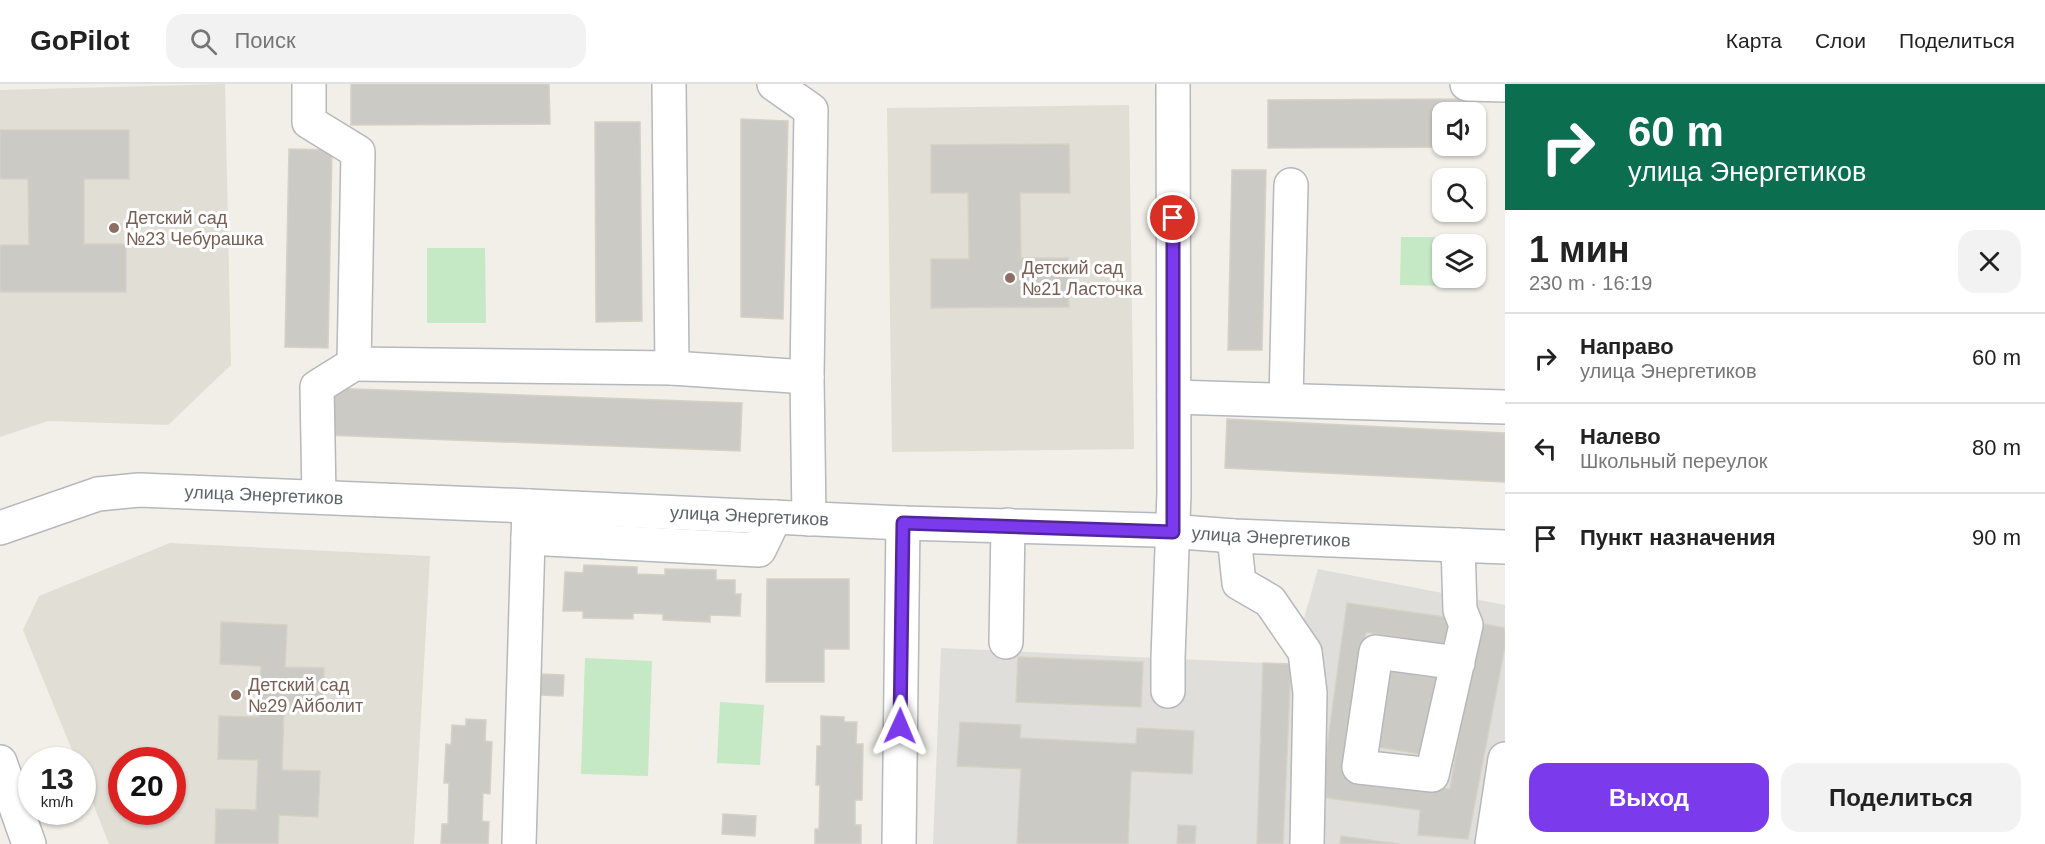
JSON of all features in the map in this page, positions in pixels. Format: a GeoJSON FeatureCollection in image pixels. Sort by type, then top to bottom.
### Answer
{"type":"FeatureCollection","features":[{"type":"Feature","properties":{"kind":"street"},"geometry":{"type":"LineString","coordinates":[[309,84],[309,122],[358,152],[354,364]]}},
{"type":"Feature","properties":{"kind":"street"},"geometry":{"type":"LineString","coordinates":[[669,84],[672,368]]}},
{"type":"Feature","properties":{"kind":"street"},"geometry":{"type":"LineString","coordinates":[[774,84],[811,110],[807,377],[809,519]]}},
{"type":"Feature","properties":{"kind":"street"},"geometry":{"type":"LineString","coordinates":[[1168,691],[1173,532],[1173,84]]}},
{"type":"Feature","properties":{"kind":"street"},"geometry":{"type":"LineString","coordinates":[[1467,84],[1505,85]]}},
{"type":"Feature","properties":{"kind":"street"},"geometry":{"type":"LineString","coordinates":[[1286,400],[1291,185]]}},
{"type":"Feature","properties":{"kind":"street"},"geometry":{"type":"LineString","coordinates":[[319,498],[317,387],[354,364],[672,368],[807,377]]}},
{"type":"Feature","properties":{"kind":"street"},"geometry":{"type":"LineString","coordinates":[[1174,397],[1505,407]]}},
{"type":"Feature","properties":{"kind":"street","name":"улица Энергетиков"},"geometry":{"type":"LineString","coordinates":[[0,528],[98,494],[139,490],[1505,547]]}},
{"type":"Feature","properties":{"kind":"street"},"geometry":{"type":"LineString","coordinates":[[519,844],[529,506]]}},
{"type":"Feature","properties":{"kind":"street"},"geometry":{"type":"LineString","coordinates":[[528,538],[759,550],[775,517]]}},
{"type":"Feature","properties":{"kind":"street"},"geometry":{"type":"LineString","coordinates":[[899,844],[903,523]]}},
{"type":"Feature","properties":{"kind":"street"},"geometry":{"type":"LineString","coordinates":[[1006,642],[1008,525]]}},
{"type":"Feature","properties":{"kind":"street"},"geometry":{"type":"LineString","coordinates":[[1234,536],[1239,583],[1270,601],[1305,652],[1310,693],[1307,844]]}},
{"type":"Feature","properties":{"kind":"street"},"geometry":{"type":"LineString","coordinates":[[1458,545],[1460,610],[1466,625],[1458,663]]}},
{"type":"Feature","properties":{"kind":"street"},"geometry":{"type":"LineString","coordinates":[[1492,844],[1505,759]]}},
{"type":"Feature","properties":{"kind":"street"},"geometry":{"type":"LineString","coordinates":[[0,762],[29,844]]}},
{"type":"Feature","properties":{"kind":"shaded area","name":"Детский сад №23 Чебурашка"},"geometry":{"type":"Polygon","coordinates":[[[225,84],[231,365],[168,425],[48,421],[0,437],[0,90],[225,84]]]}},
{"type":"Feature","properties":{"kind":"shaded area","name":"Детский сад №21 Ласточка"},"geometry":{"type":"Polygon","coordinates":[[[1129,105],[1134,449],[892,452],[887,108],[1129,105]]]}},
{"type":"Feature","properties":{"kind":"shaded area","name":"Детский сад №29 Айболит"},"geometry":{"type":"Polygon","coordinates":[[[170,543],[430,556],[414,844],[109,844],[96,811],[96,747],[71,747],[23,630],[39,596],[170,543]]]}},
{"type":"Feature","properties":{"kind":"shaded area"},"geometry":{"type":"Polygon","coordinates":[[[1318,569],[1505,605],[1505,844],[933,844],[941,648],[1291,664],[1318,569]]]}},
{"type":"Feature","properties":{"kind":"green space"},"geometry":{"type":"Polygon","coordinates":[[[1401,237],[1432,237],[1432,286],[1400,285],[1401,237]]]}},
{"type":"Feature","properties":{"kind":"green space"},"geometry":{"type":"Polygon","coordinates":[[[427,248],[485,248],[486,323],[427,323],[427,248]]]}},
{"type":"Feature","properties":{"kind":"green space"},"geometry":{"type":"Polygon","coordinates":[[[585,658],[652,661],[648,776],[581,774],[585,658]]]}},
{"type":"Feature","properties":{"kind":"green space"},"geometry":{"type":"Polygon","coordinates":[[[720,702],[764,705],[760,765],[717,763],[720,702]]]}},
{"type":"Feature","properties":{"kind":"building"},"geometry":{"type":"Polygon","coordinates":[[[351,84],[549,84],[550,124],[351,125],[351,84]]]}},
{"type":"Feature","properties":{"kind":"building"},"geometry":{"type":"Polygon","coordinates":[[[1466,99],[1466,102],[1432,102],[1432,147],[1268,148],[1268,100],[1466,99]]]}},
{"type":"Feature","properties":{"kind":"building"},"geometry":{"type":"Polygon","coordinates":[[[741,119],[788,121],[783,319],[741,317],[741,119]]]}},
{"type":"Feature","properties":{"kind":"building"},"geometry":{"type":"Polygon","coordinates":[[[595,122],[640,122],[642,321],[596,322],[595,122]]]}},
{"type":"Feature","properties":{"kind":"building"},"geometry":{"type":"Polygon","coordinates":[[[0,130],[129,130],[129,179],[84,179],[84,244],[126,244],[126,292],[0,292],[0,245],[29,245],[28,179],[0,179],[0,130]]]}},
{"type":"Feature","properties":{"kind":"building"},"geometry":{"type":"Polygon","coordinates":[[[1069,144],[1070,193],[1020,193],[1021,258],[1068,258],[1069,307],[931,308],[931,259],[969,259],[968,193],[931,193],[931,145],[1069,144]]]}},
{"type":"Feature","properties":{"kind":"building"},"geometry":{"type":"Polygon","coordinates":[[[289,149],[332,150],[328,348],[285,347],[289,149]]]}},
{"type":"Feature","properties":{"kind":"building"},"geometry":{"type":"Polygon","coordinates":[[[1232,170],[1266,170],[1262,350],[1228,350],[1232,170]]]}},
{"type":"Feature","properties":{"kind":"building"},"geometry":{"type":"Polygon","coordinates":[[[327,388],[742,403],[740,451],[325,435],[327,388]]]}},
{"type":"Feature","properties":{"kind":"building"},"geometry":{"type":"Polygon","coordinates":[[[1227,419],[1505,433],[1505,482],[1225,468],[1227,419]]]}},
{"type":"Feature","properties":{"kind":"building"},"geometry":{"type":"Polygon","coordinates":[[[584,565],[637,567],[637,574],[665,575],[665,569],[716,570],[716,580],[735,580],[735,594],[741,594],[740,616],[710,615],[710,622],[663,620],[663,614],[633,613],[633,619],[583,618],[583,611],[563,611],[565,572],[583,573],[584,565]]]}},
{"type":"Feature","properties":{"kind":"building"},"geometry":{"type":"Polygon","coordinates":[[[767,579],[849,579],[849,649],[824,649],[824,682],[766,682],[767,579]]]}},
{"type":"Feature","properties":{"kind":"building"},"geometry":{"type":"Polygon","coordinates":[[[1347,603],[1458,619],[1452,646],[1366,632],[1345,776],[1450,789],[1478,623],[1505,628],[1505,646],[1468,839],[1418,835],[1420,810],[1320,797],[1347,603]]]}},
{"type":"Feature","properties":{"kind":"building"},"geometry":{"type":"Polygon","coordinates":[[[221,622],[287,625],[285,667],[324,668],[323,712],[284,710],[282,770],[320,771],[318,817],[279,815],[278,844],[215,844],[216,809],[256,810],[258,760],[218,759],[219,716],[259,717],[261,666],[220,664],[221,622]]]}},
{"type":"Feature","properties":{"kind":"building"},"geometry":{"type":"Polygon","coordinates":[[[1018,657],[1143,662],[1141,707],[1016,702],[1018,657]]]}},
{"type":"Feature","properties":{"kind":"building"},"geometry":{"type":"Polygon","coordinates":[[[1263,663],[1291,664],[1283,844],[1257,844],[1263,663]]]}},
{"type":"Feature","properties":{"kind":"building"},"geometry":{"type":"Polygon","coordinates":[[[1390,667],[1437,675],[1425,755],[1378,747],[1390,667]]]}},
{"type":"Feature","properties":{"kind":"building"},"geometry":{"type":"Polygon","coordinates":[[[540,674],[564,675],[563,696],[540,695],[540,674]]]}},
{"type":"Feature","properties":{"kind":"building"},"geometry":{"type":"Polygon","coordinates":[[[821,716],[844,717],[844,722],[857,722],[856,744],[863,744],[862,800],[855,800],[855,825],[861,825],[861,844],[815,844],[815,829],[819,829],[820,785],[816,785],[817,746],[821,746],[821,716]]]}},
{"type":"Feature","properties":{"kind":"building"},"geometry":{"type":"Polygon","coordinates":[[[466,719],[486,720],[485,741],[492,742],[490,794],[483,793],[482,821],[489,822],[488,844],[441,844],[442,824],[448,824],[449,783],[444,783],[446,744],[451,745],[452,725],[466,726],[466,719]]]}},
{"type":"Feature","properties":{"kind":"building"},"geometry":{"type":"Polygon","coordinates":[[[960,722],[1021,725],[1020,738],[1136,744],[1137,728],[1194,731],[1192,774],[1131,771],[1128,844],[1017,844],[1021,769],[957,766],[960,722]]]}},
{"type":"Feature","properties":{"kind":"building"},"geometry":{"type":"Polygon","coordinates":[[[723,814],[756,816],[755,836],[722,834],[723,814]]]}},
{"type":"Feature","properties":{"kind":"building"},"geometry":{"type":"Polygon","coordinates":[[[1178,825],[1196,826],[1195,844],[1177,844],[1178,825]]]}},
{"type":"Feature","properties":{"kind":"building"},"geometry":{"type":"Polygon","coordinates":[[[1341,836],[1399,844],[1340,844],[1341,836]]]}},
{"type":"Feature","properties":{"kind":"place","name":"Детский сад №23 Чебурашка"},"geometry":{"type":"Point","coordinates":[114,228]}},
{"type":"Feature","properties":{"kind":"place","name":"Детский сад №21 Ласточка"},"geometry":{"type":"Point","coordinates":[1010,278]}},
{"type":"Feature","properties":{"kind":"place","name":"Детский сад №29 Айболит"},"geometry":{"type":"Point","coordinates":[236,695]}},
{"type":"Feature","properties":{"kind":"route"},"geometry":{"type":"LineString","coordinates":[[900,726],[903,523],[1173,532],[1173,218]]}}]}
